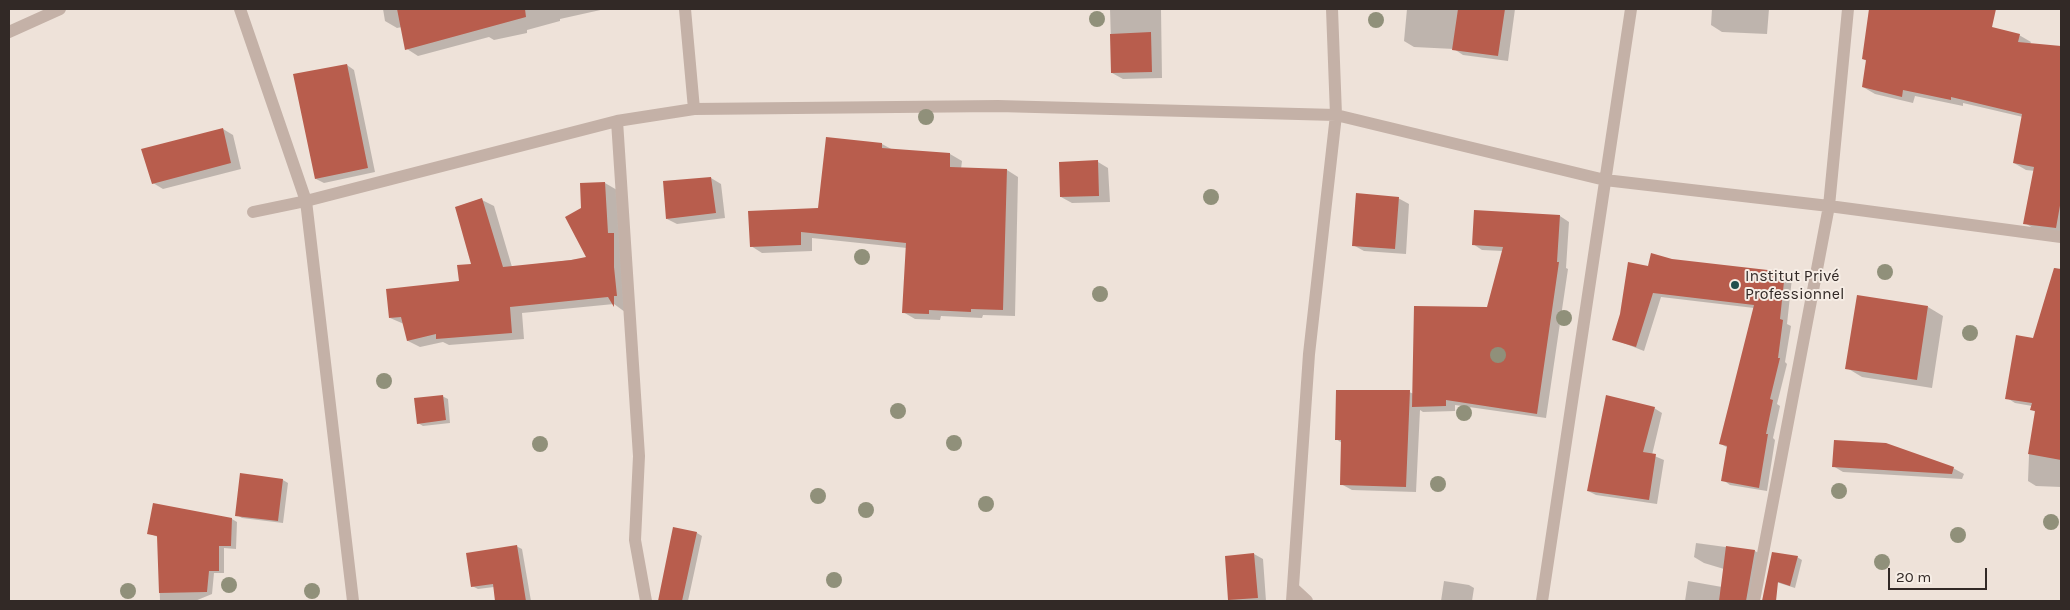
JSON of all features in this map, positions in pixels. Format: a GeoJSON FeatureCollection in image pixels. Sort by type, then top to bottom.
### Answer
{"type":"FeatureCollection","features":[{"type":"Feature","properties":{"kind":"street"},"geometry":{"type":"LineString","coordinates":[[9,32],[60,9]]}},
{"type":"Feature","properties":{"kind":"street"},"geometry":{"type":"LineString","coordinates":[[240,9],[306,201],[353,601]]}},
{"type":"Feature","properties":{"kind":"street"},"geometry":{"type":"LineString","coordinates":[[685,9],[694,109]]}},
{"type":"Feature","properties":{"kind":"street"},"geometry":{"type":"LineString","coordinates":[[1307,601],[1293,595],[1309,354],[1336,115],[1332,9]]}},
{"type":"Feature","properties":{"kind":"street"},"geometry":{"type":"LineString","coordinates":[[1542,601],[1577,381],[1631,9]]}},
{"type":"Feature","properties":{"kind":"street"},"geometry":{"type":"LineString","coordinates":[[1754,601],[1829,206],[1848,9]]}},
{"type":"Feature","properties":{"kind":"street"},"geometry":{"type":"LineString","coordinates":[[253,212],[306,201],[617,121],[694,109],[998,106],[1336,115],[1605,180],[1829,206],[2061,237]]}},
{"type":"Feature","properties":{"kind":"street"},"geometry":{"type":"LineString","coordinates":[[617,121],[639,456],[635,540],[646,601]]}},
{"type":"Feature","properties":{"kind":"building"},"geometry":{"type":"Polygon","coordinates":[[[397,9],[525,9],[526,17],[405,50],[397,9]]]}},
{"type":"Feature","properties":{"kind":"building"},"geometry":{"type":"Polygon","coordinates":[[[1458,9],[1505,9],[1498,56],[1452,50],[1458,9]]]}},
{"type":"Feature","properties":{"kind":"building"},"geometry":{"type":"Polygon","coordinates":[[[1869,9],[1996,9],[1992,27],[2020,34],[2018,42],[2061,46],[2061,200],[2056,228],[2023,224],[2034,167],[2013,163],[2022,114],[1951,97],[1951,100],[1903,90],[1902,97],[1862,87],[1866,60],[1862,59],[1869,9]]]}},
{"type":"Feature","properties":{"kind":"building"},"geometry":{"type":"Polygon","coordinates":[[[1151,32],[1152,72],[1111,73],[1110,34],[1151,32]]]}},
{"type":"Feature","properties":{"kind":"building"},"geometry":{"type":"Polygon","coordinates":[[[347,64],[368,168],[315,179],[293,74],[347,64]]]}},
{"type":"Feature","properties":{"kind":"building"},"geometry":{"type":"Polygon","coordinates":[[[223,128],[231,163],[152,184],[141,149],[223,128]]]}},
{"type":"Feature","properties":{"kind":"building"},"geometry":{"type":"Polygon","coordinates":[[[826,137],[882,143],[882,148],[950,153],[950,167],[1007,169],[1003,310],[971,309],[971,312],[929,310],[929,314],[902,313],[906,243],[801,232],[801,245],[750,247],[748,211],[818,208],[826,137]]]}},
{"type":"Feature","properties":{"kind":"building"},"geometry":{"type":"Polygon","coordinates":[[[1098,160],[1099,196],[1060,197],[1059,162],[1098,160]]]}},
{"type":"Feature","properties":{"kind":"building"},"geometry":{"type":"Polygon","coordinates":[[[711,177],[716,213],[666,219],[663,181],[711,177]]]}},
{"type":"Feature","properties":{"kind":"building"},"geometry":{"type":"Polygon","coordinates":[[[605,182],[608,233],[614,233],[614,267],[617,296],[614,296],[614,307],[608,297],[510,307],[512,333],[436,339],[436,334],[407,341],[401,317],[389,318],[386,289],[459,281],[457,265],[471,264],[455,207],[482,198],[503,267],[571,260],[586,257],[565,217],[581,208],[580,183],[605,182]]]}},
{"type":"Feature","properties":{"kind":"building"},"geometry":{"type":"Polygon","coordinates":[[[1356,193],[1399,197],[1395,249],[1352,246],[1356,193]]]}},
{"type":"Feature","properties":{"kind":"building"},"geometry":{"type":"Polygon","coordinates":[[[1474,210],[1560,215],[1557,262],[1559,262],[1537,414],[1446,400],[1446,406],[1412,407],[1414,306],[1487,307],[1503,247],[1472,245],[1474,210]]]}},
{"type":"Feature","properties":{"kind":"building"},"geometry":{"type":"Polygon","coordinates":[[[1651,253],[1672,259],[1785,272],[1780,319],[1783,320],[1778,358],[1780,358],[1770,399],[1773,400],[1766,434],[1768,434],[1759,488],[1721,481],[1727,446],[1719,444],[1754,305],[1653,293],[1636,347],[1612,340],[1620,314],[1628,262],[1648,266],[1651,253]]]}},
{"type":"Feature","properties":{"kind":"building"},"geometry":{"type":"Polygon","coordinates":[[[2054,268],[2061,269],[2061,460],[2028,454],[2035,411],[2030,410],[2032,403],[2005,399],[2016,335],[2033,338],[2054,268]]]}},
{"type":"Feature","properties":{"kind":"building"},"geometry":{"type":"Polygon","coordinates":[[[1857,295],[1928,306],[1917,380],[1845,369],[1857,295]]]}},
{"type":"Feature","properties":{"kind":"building"},"geometry":{"type":"Polygon","coordinates":[[[1336,390],[1410,390],[1406,487],[1340,485],[1341,440],[1335,440],[1336,390]]]}},
{"type":"Feature","properties":{"kind":"building"},"geometry":{"type":"Polygon","coordinates":[[[443,395],[446,420],[417,424],[414,398],[443,395]]]}},
{"type":"Feature","properties":{"kind":"building"},"geometry":{"type":"Polygon","coordinates":[[[1606,395],[1655,407],[1643,452],[1656,454],[1649,500],[1587,491],[1606,395]]]}},
{"type":"Feature","properties":{"kind":"building"},"geometry":{"type":"Polygon","coordinates":[[[1834,440],[1886,443],[1954,467],[1952,474],[1832,467],[1834,440]]]}},
{"type":"Feature","properties":{"kind":"building"},"geometry":{"type":"Polygon","coordinates":[[[240,473],[283,479],[278,521],[235,516],[240,473]]]}},
{"type":"Feature","properties":{"kind":"building"},"geometry":{"type":"Polygon","coordinates":[[[153,503],[232,518],[231,546],[219,546],[219,571],[209,571],[207,592],[159,593],[157,536],[147,534],[153,503]]]}},
{"type":"Feature","properties":{"kind":"building"},"geometry":{"type":"Polygon","coordinates":[[[673,527],[697,532],[682,601],[658,601],[673,527]]]}},
{"type":"Feature","properties":{"kind":"building"},"geometry":{"type":"Polygon","coordinates":[[[517,545],[526,601],[495,601],[493,584],[471,587],[466,553],[517,545]]]}},
{"type":"Feature","properties":{"kind":"building"},"geometry":{"type":"Polygon","coordinates":[[[1726,546],[1755,550],[1746,601],[1719,601],[1726,546]]]}},
{"type":"Feature","properties":{"kind":"building"},"geometry":{"type":"Polygon","coordinates":[[[1772,552],[1798,556],[1790,586],[1778,582],[1776,601],[1762,601],[1772,552]]]}},
{"type":"Feature","properties":{"kind":"building"},"geometry":{"type":"Polygon","coordinates":[[[1254,553],[1258,598],[1228,600],[1225,556],[1254,553]]]}},
{"type":"Feature","properties":{"kind":"place","name":"Institut Privé Professionnel"},"geometry":{"type":"Point","coordinates":[1735,285]}}]}
